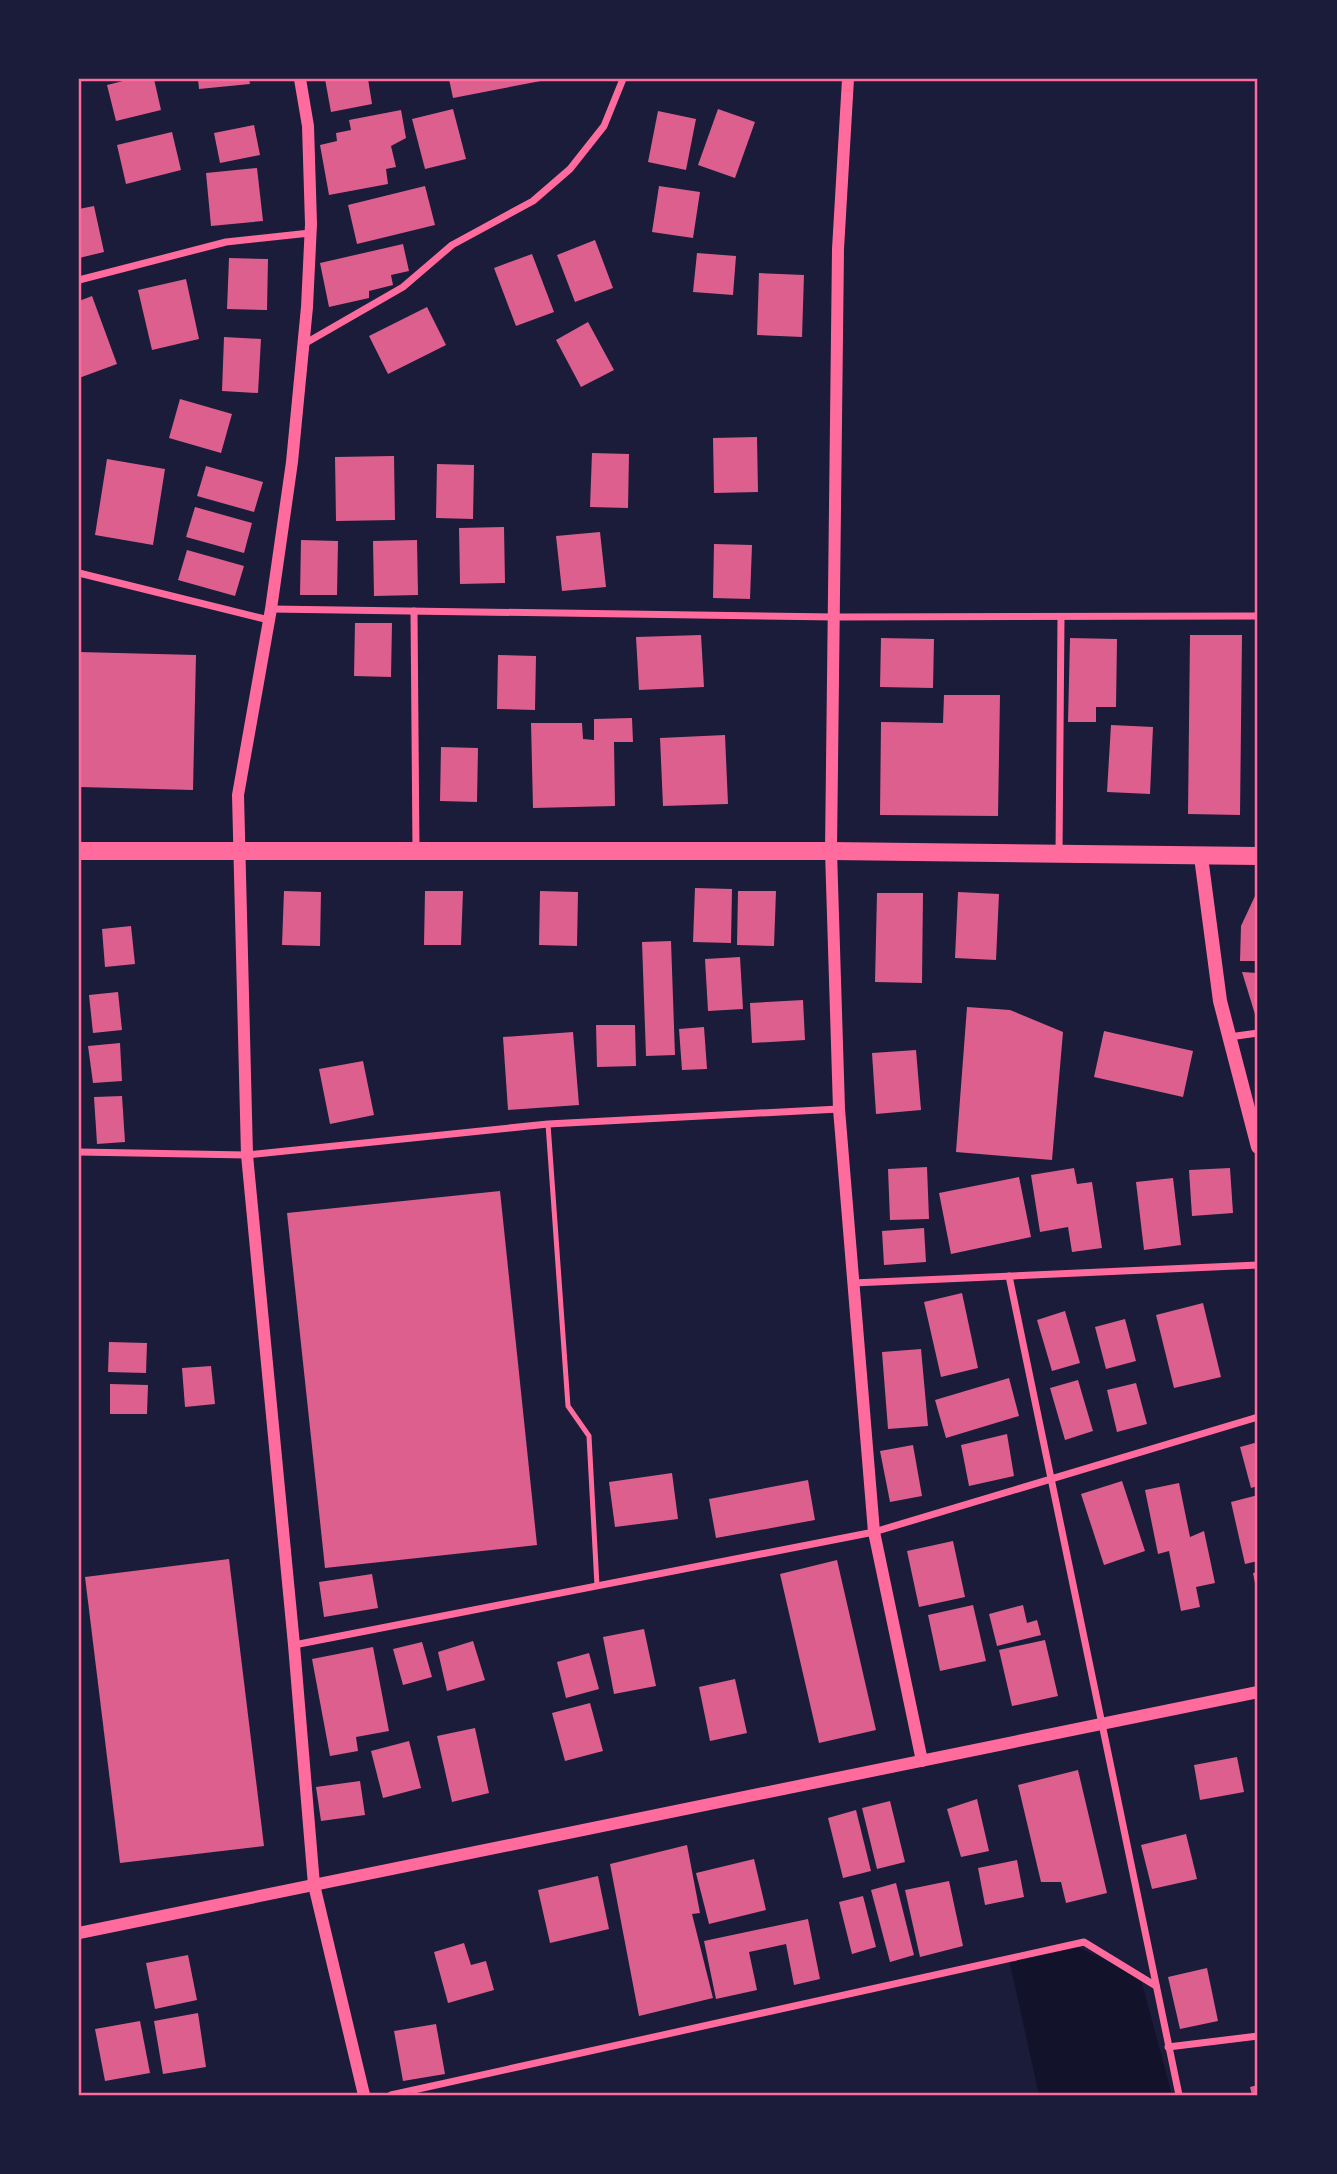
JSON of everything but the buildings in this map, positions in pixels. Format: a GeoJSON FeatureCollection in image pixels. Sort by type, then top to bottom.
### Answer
{"type":"FeatureCollection","features":[{"type":"Feature","properties":{"kind":"main road"},"geometry":{"type":"LineString","coordinates":[[79,851],[831,851],[1258,856]]}},
{"type":"Feature","properties":{"kind":"main road"},"geometry":{"type":"LineString","coordinates":[[1201,857],[1220,1001],[1258,1147]]}},
{"type":"Feature","properties":{"kind":"street"},"geometry":{"type":"LineString","coordinates":[[300,79],[308,126],[310,233],[303,345],[292,462],[270,614],[237,795],[247,1155],[314,1885],[364,2095]]}},
{"type":"Feature","properties":{"kind":"street"},"geometry":{"type":"LineString","coordinates":[[303,345],[403,287],[452,245],[533,201],[570,169],[604,126],[623,79]]}},
{"type":"Feature","properties":{"kind":"street"},"geometry":{"type":"LineString","coordinates":[[848,79],[838,249],[831,851],[839,1109],[874,1532],[922,1761]]}},
{"type":"Feature","properties":{"kind":"street"},"geometry":{"type":"LineString","coordinates":[[79,280],[226,242],[310,233]]}},
{"type":"Feature","properties":{"kind":"street"},"geometry":{"type":"LineString","coordinates":[[79,573],[270,614],[414,611],[835,617],[1258,616]]}},
{"type":"Feature","properties":{"kind":"street"},"geometry":{"type":"LineString","coordinates":[[414,611],[416,851]]}},
{"type":"Feature","properties":{"kind":"street"},"geometry":{"type":"LineString","coordinates":[[1059,855],[1061,617]]}},
{"type":"Feature","properties":{"kind":"street"},"geometry":{"type":"LineString","coordinates":[[1229,1037],[1258,1033]]}},
{"type":"Feature","properties":{"kind":"street"},"geometry":{"type":"LineString","coordinates":[[79,1152],[247,1155],[548,1124],[839,1109]]}},
{"type":"Feature","properties":{"kind":"street"},"geometry":{"type":"LineString","coordinates":[[853,1283],[1258,1265]]}},
{"type":"Feature","properties":{"kind":"street"},"geometry":{"type":"LineString","coordinates":[[1009,1276],[1180,2095]]}},
{"type":"Feature","properties":{"kind":"street"},"geometry":{"type":"LineString","coordinates":[[294,1645],[874,1532],[1258,1417]]}},
{"type":"Feature","properties":{"kind":"street"},"geometry":{"type":"LineString","coordinates":[[79,1933],[1258,1692]]}},
{"type":"Feature","properties":{"kind":"street"},"geometry":{"type":"LineString","coordinates":[[391,2095],[1084,1942],[1156,1986]]}},
{"type":"Feature","properties":{"kind":"street"},"geometry":{"type":"LineString","coordinates":[[1168,2047],[1258,2036]]}},
{"type":"Feature","properties":{"kind":"lane"},"geometry":{"type":"LineString","coordinates":[[548,1124],[568,1406],[589,1436],[597,1586]]}},
{"type":"Feature","properties":{"kind":"shaded area"},"geometry":{"type":"Polygon","coordinates":[[[1073,1945],[1140,1976],[1172,2095],[1039,2095],[1009,1959],[1073,1945]]]}}]}
